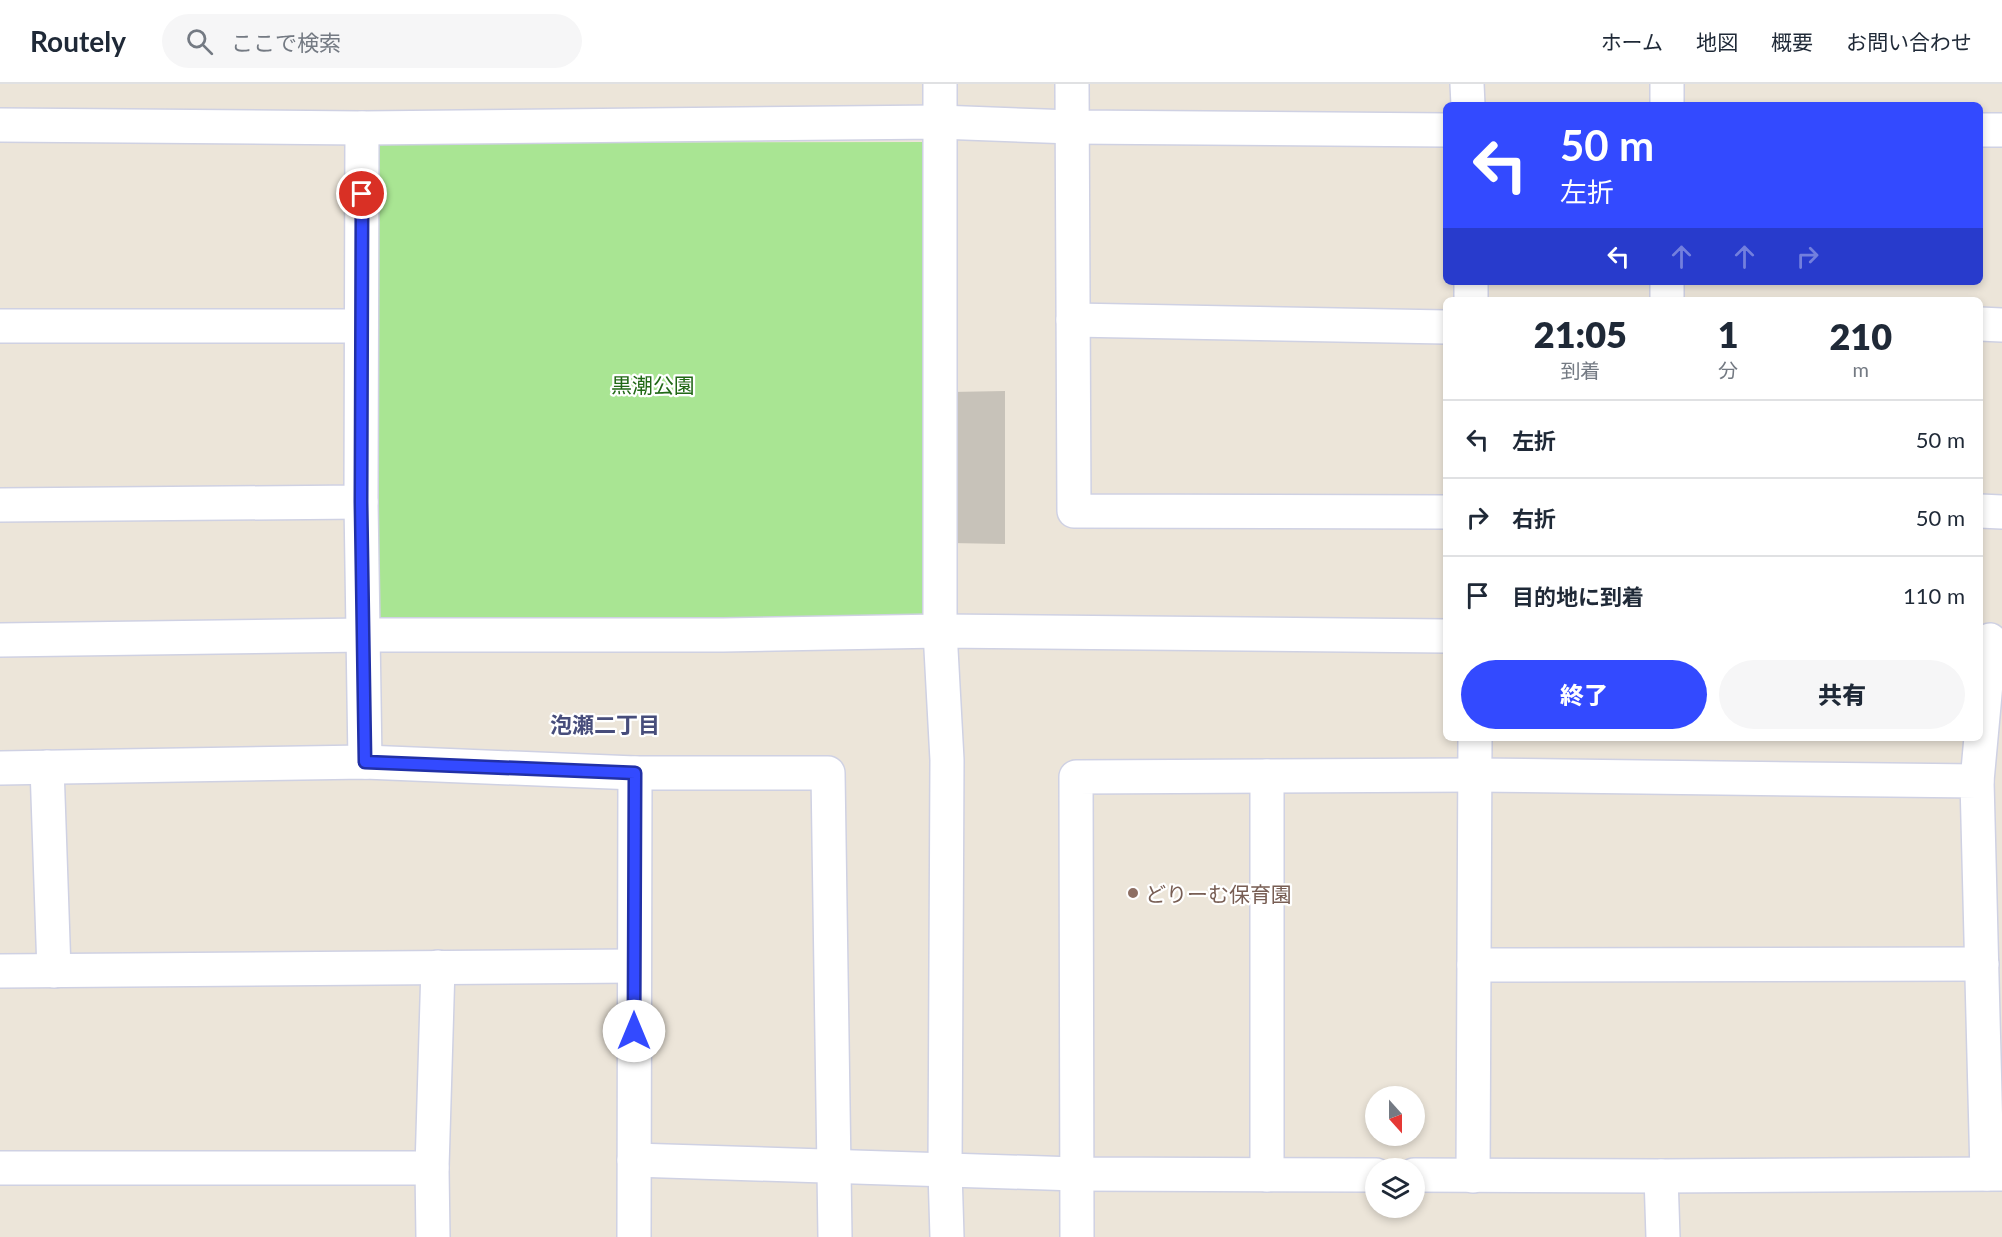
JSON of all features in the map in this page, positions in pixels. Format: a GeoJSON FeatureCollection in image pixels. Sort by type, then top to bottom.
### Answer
{"type":"FeatureCollection","features":[{"type":"Feature","properties":{"kind":"street"},"geometry":{"type":"LineString","coordinates":[[940,84],[940,631],[947,760],[945,1171],[947,1237]]}},
{"type":"Feature","properties":{"kind":"street"},"geometry":{"type":"LineString","coordinates":[[1072,84],[1074,511],[1443,512]]}},
{"type":"Feature","properties":{"kind":"street"},"geometry":{"type":"LineString","coordinates":[[1467,84],[1468,102]]}},
{"type":"Feature","properties":{"kind":"street"},"geometry":{"type":"LineString","coordinates":[[1667,84],[1667,102]]}},
{"type":"Feature","properties":{"kind":"street"},"geometry":{"type":"LineString","coordinates":[[0,125],[362,128],[939,122],[1072,127],[1443,130]]}},
{"type":"Feature","properties":{"kind":"street"},"geometry":{"type":"LineString","coordinates":[[362,128],[361,502],[365,635],[365,762]]}},
{"type":"Feature","properties":{"kind":"street"},"geometry":{"type":"LineString","coordinates":[[1983,130],[2002,130]]}},
{"type":"Feature","properties":{"kind":"street"},"geometry":{"type":"LineString","coordinates":[[1073,320],[1443,327]]}},
{"type":"Feature","properties":{"kind":"street"},"geometry":{"type":"LineString","coordinates":[[1983,324],[2002,325]]}},
{"type":"Feature","properties":{"kind":"street"},"geometry":{"type":"LineString","coordinates":[[0,326],[361,326]]}},
{"type":"Feature","properties":{"kind":"street"},"geometry":{"type":"LineString","coordinates":[[0,505],[361,502]]}},
{"type":"Feature","properties":{"kind":"street"},"geometry":{"type":"LineString","coordinates":[[1983,512],[2002,512]]}},
{"type":"Feature","properties":{"kind":"street"},"geometry":{"type":"LineString","coordinates":[[0,640],[365,635],[711,635],[940,631],[1443,636]]}},
{"type":"Feature","properties":{"kind":"street"},"geometry":{"type":"LineString","coordinates":[[1983,721],[1991,640]]}},
{"type":"Feature","properties":{"kind":"street"},"geometry":{"type":"LineString","coordinates":[[1473,1176],[1475,741]]}},
{"type":"Feature","properties":{"kind":"street"},"geometry":{"type":"LineString","coordinates":[[1425,1175],[1995,1174],[1982,964],[1977,781],[1981,741]]}},
{"type":"Feature","properties":{"kind":"street"},"geometry":{"type":"LineString","coordinates":[[0,768],[365,762],[635,773],[828,773],[835,1237]]}},
{"type":"Feature","properties":{"kind":"street"},"geometry":{"type":"LineString","coordinates":[[47,767],[54,971]]}},
{"type":"Feature","properties":{"kind":"street"},"geometry":{"type":"LineString","coordinates":[[634,1237],[635,773]]}},
{"type":"Feature","properties":{"kind":"street"},"geometry":{"type":"LineString","coordinates":[[1077,1237],[1076,777],[1474,775],[1977,781]]}},
{"type":"Feature","properties":{"kind":"street"},"geometry":{"type":"LineString","coordinates":[[1267,776],[1267,1175]]}},
{"type":"Feature","properties":{"kind":"street"},"geometry":{"type":"LineString","coordinates":[[1474,965],[1982,964]]}},
{"type":"Feature","properties":{"kind":"street"},"geometry":{"type":"LineString","coordinates":[[0,971],[634,966]]}},
{"type":"Feature","properties":{"kind":"street"},"geometry":{"type":"LineString","coordinates":[[433,1237],[432,1168],[438,967]]}},
{"type":"Feature","properties":{"kind":"street"},"geometry":{"type":"LineString","coordinates":[[634,1160],[1076,1174],[1365,1175]]}},
{"type":"Feature","properties":{"kind":"street"},"geometry":{"type":"LineString","coordinates":[[0,1168],[432,1168]]}},
{"type":"Feature","properties":{"kind":"street"},"geometry":{"type":"LineString","coordinates":[[1661,1176],[1663,1237]]}},
{"type":"Feature","properties":{"kind":"green space","name":"黒潮公園"},"geometry":{"type":"Polygon","coordinates":[[[932,142],[933,624],[374,626],[372,143],[932,142]]]}},
{"type":"Feature","properties":{"kind":"building"},"geometry":{"type":"Polygon","coordinates":[[[1005,391],[1005,544],[951,543],[951,392],[1005,391]]]}},
{"type":"Feature","properties":{"kind":"place","name":"どりーむ保育園"},"geometry":{"type":"Point","coordinates":[1133,893]}},
{"type":"Feature","properties":{"kind":"district","name":"泡瀬二丁目"},"geometry":{"type":"Point","coordinates":[605,724]}},
{"type":"Feature","properties":{"kind":"route"},"geometry":{"type":"LineString","coordinates":[[362,194],[361,502],[365,635],[365,762],[635,773],[634,1031]]}}]}
